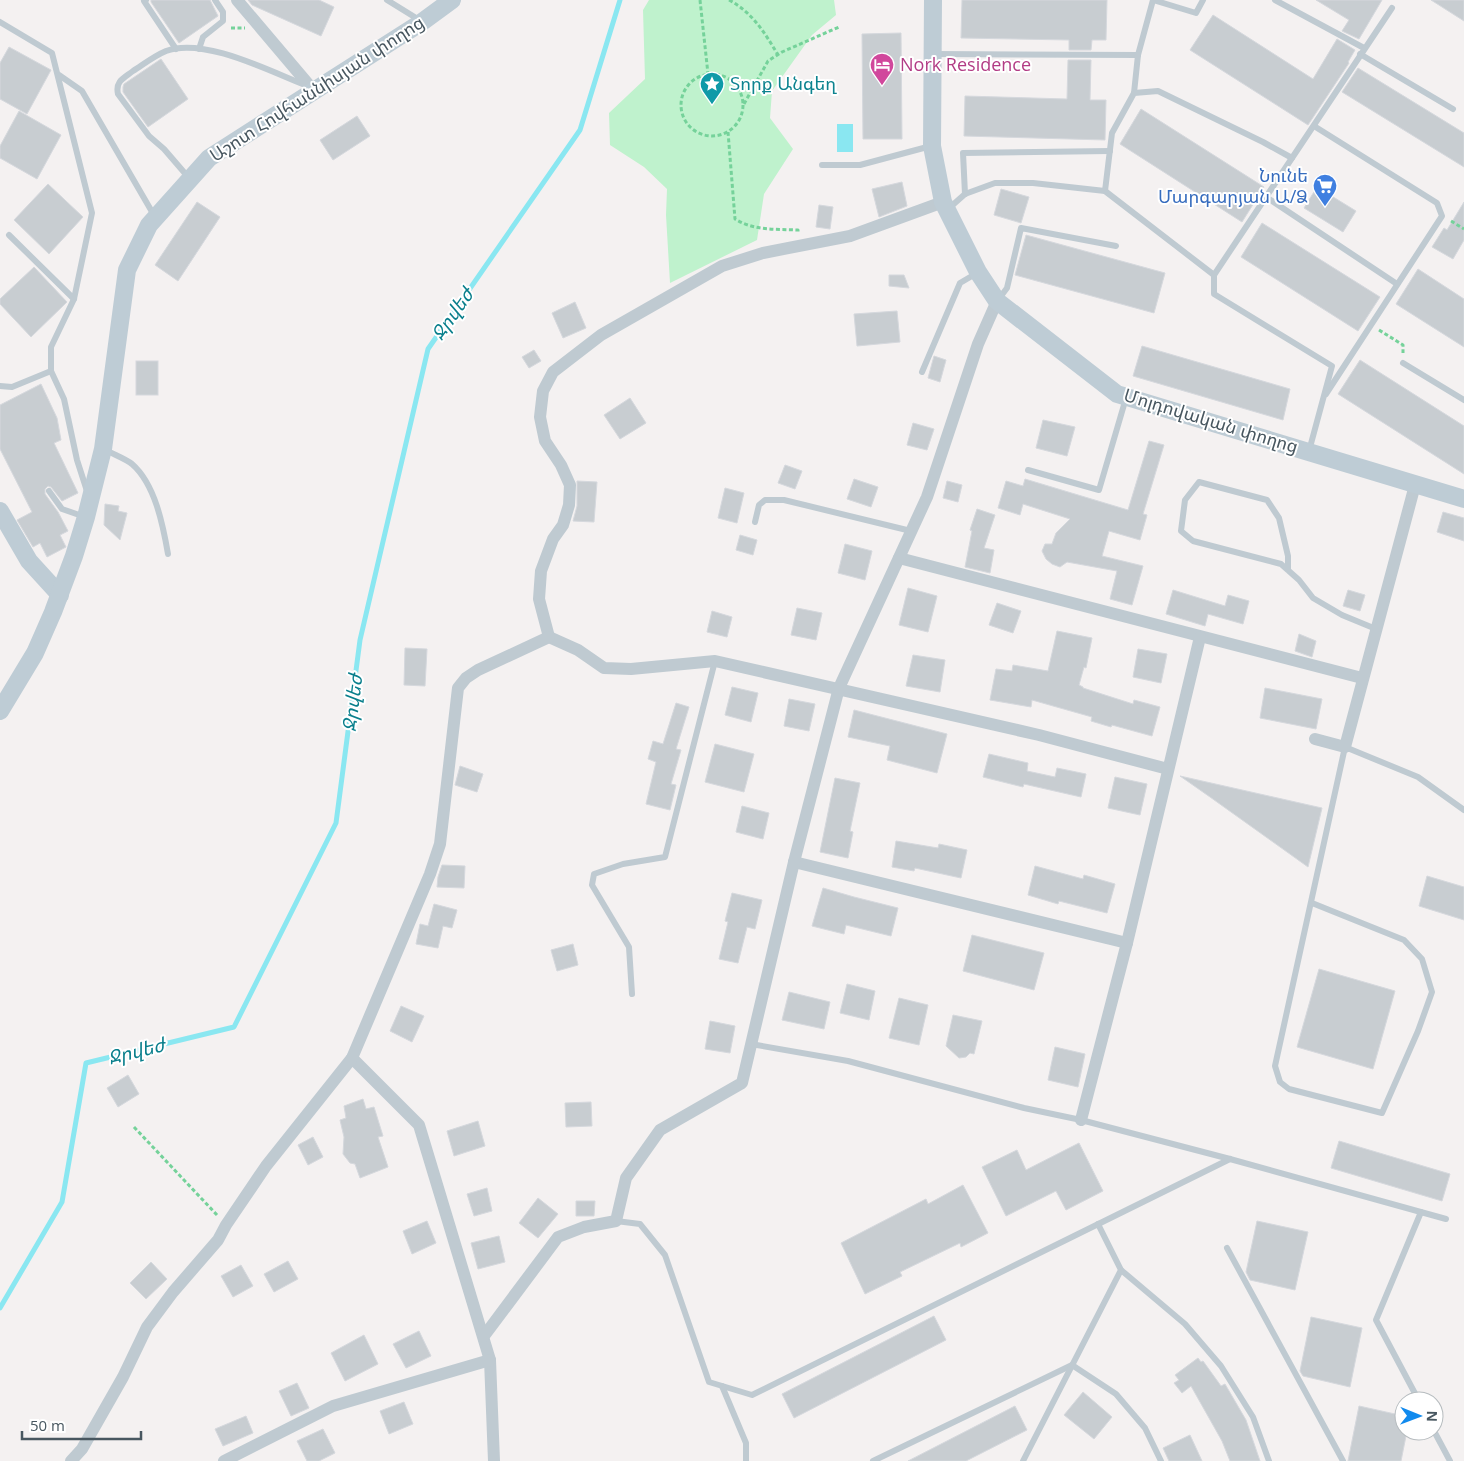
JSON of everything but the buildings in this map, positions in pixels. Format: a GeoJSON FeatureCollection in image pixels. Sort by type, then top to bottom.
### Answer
{"type":"FeatureCollection","features":[{"type":"Feature","properties":{"kind":"street"},"geometry":{"type":"LineString","coordinates":[[237,0],[314,91]]}},
{"type":"Feature","properties":{"kind":"street","name":"Աշոտ Հովհաննիսյան փողոց"},"geometry":{"type":"LineString","coordinates":[[0,711],[35,653],[60,595],[86,517],[102,449],[127,270],[148,225],[209,158],[422,22],[452,0]]}},
{"type":"Feature","properties":{"kind":"street","name":"Մոլդովական փողոց"},"geometry":{"type":"LineString","coordinates":[[932,0],[932,146],[944,206],[978,272],[997,301],[1117,394],[1464,499]]}},
{"type":"Feature","properties":{"kind":"street"},"geometry":{"type":"LineString","coordinates":[[549,637],[539,599],[541,571],[553,539],[563,525],[569,505],[570,485],[561,465],[545,441],[540,417],[544,390],[552,372],[601,335],[722,266],[763,253],[850,236],[944,206]]}},
{"type":"Feature","properties":{"kind":"street"},"geometry":{"type":"LineString","coordinates":[[484,1336],[558,1237],[584,1227],[616,1221],[626,1178],[660,1130],[742,1083],[794,862],[839,688],[927,497],[978,344],[997,301]]}},
{"type":"Feature","properties":{"kind":"street"},"geometry":{"type":"LineString","coordinates":[[1316,739],[1345,747],[1415,485]]}},
{"type":"Feature","properties":{"kind":"street"},"geometry":{"type":"LineString","coordinates":[[0,511],[29,561],[60,595]]}},
{"type":"Feature","properties":{"kind":"street"},"geometry":{"type":"LineString","coordinates":[[899,558],[1362,678]]}},
{"type":"Feature","properties":{"kind":"street"},"geometry":{"type":"LineString","coordinates":[[71,1461],[82,1449],[118,1385],[147,1327],[173,1292],[218,1240],[266,1166],[352,1058],[430,874],[440,844],[458,688],[466,678],[478,670],[549,637],[578,650],[604,668],[631,670],[715,661],[1039,734],[1168,769]]}},
{"type":"Feature","properties":{"kind":"street"},"geometry":{"type":"LineString","coordinates":[[1081,1120],[1127,943],[1200,637]]}},
{"type":"Feature","properties":{"kind":"street"},"geometry":{"type":"LineString","coordinates":[[794,862],[1127,943]]}},
{"type":"Feature","properties":{"kind":"street"},"geometry":{"type":"LineString","coordinates":[[352,1058],[419,1125],[490,1360],[494,1461]]}},
{"type":"Feature","properties":{"kind":"street"},"geometry":{"type":"LineString","coordinates":[[224,1461],[332,1406],[490,1360]]}},
{"type":"Feature","properties":{"kind":"lane"},"geometry":{"type":"LineString","coordinates":[[146,0],[144,2],[176,49]]}},
{"type":"Feature","properties":{"kind":"lane"},"geometry":{"type":"LineString","coordinates":[[199,49],[203,37],[223,21],[223,12],[214,0]]}},
{"type":"Feature","properties":{"kind":"lane"},"geometry":{"type":"LineString","coordinates":[[387,0],[422,22]]}},
{"type":"Feature","properties":{"kind":"lane"},"geometry":{"type":"LineString","coordinates":[[1104,191],[1112,133],[1134,93],[1138,55],[1153,0],[1196,13],[1203,0]]}},
{"type":"Feature","properties":{"kind":"lane"},"geometry":{"type":"LineString","coordinates":[[1275,0],[1362,51],[1453,109]]}},
{"type":"Feature","properties":{"kind":"lane"},"geometry":{"type":"LineString","coordinates":[[1309,451],[1332,366],[1214,294],[1214,275],[1392,8]]}},
{"type":"Feature","properties":{"kind":"lane"},"geometry":{"type":"LineString","coordinates":[[0,22],[52,53],[92,212],[74,299],[51,347],[51,370],[64,399],[77,460],[90,499]]}},
{"type":"Feature","properties":{"kind":"lane"},"geometry":{"type":"LineString","coordinates":[[189,179],[164,149],[148,136],[118,94],[116,88],[119,81],[167,51],[199,49],[230,55],[306,85],[314,91]]}},
{"type":"Feature","properties":{"kind":"lane"},"geometry":{"type":"LineString","coordinates":[[932,54],[1138,55]]}},
{"type":"Feature","properties":{"kind":"lane"},"geometry":{"type":"LineString","coordinates":[[59,75],[82,91],[155,218]]}},
{"type":"Feature","properties":{"kind":"lane"},"geometry":{"type":"LineString","coordinates":[[1134,93],[1158,90],[1292,158]]}},
{"type":"Feature","properties":{"kind":"lane"},"geometry":{"type":"LineString","coordinates":[[1314,126],[1437,203],[1442,216],[1323,400]]}},
{"type":"Feature","properties":{"kind":"lane"},"geometry":{"type":"LineString","coordinates":[[822,164],[860,165],[932,146]]}},
{"type":"Feature","properties":{"kind":"lane"},"geometry":{"type":"LineString","coordinates":[[965,194],[963,153],[1110,152]]}},
{"type":"Feature","properties":{"kind":"lane"},"geometry":{"type":"LineString","coordinates":[[944,206],[965,194],[995,183],[1033,183],[1104,191],[1214,275]]}},
{"type":"Feature","properties":{"kind":"lane"},"geometry":{"type":"LineString","coordinates":[[1266,197],[1397,284]]}},
{"type":"Feature","properties":{"kind":"lane"},"geometry":{"type":"LineString","coordinates":[[997,301],[1007,288],[1022,228],[1116,246]]}},
{"type":"Feature","properties":{"kind":"lane"},"geometry":{"type":"LineString","coordinates":[[9,235],[74,299]]}},
{"type":"Feature","properties":{"kind":"lane"},"geometry":{"type":"LineString","coordinates":[[922,372],[960,283],[978,272]]}},
{"type":"Feature","properties":{"kind":"lane"},"geometry":{"type":"LineString","coordinates":[[1403,363],[1464,400]]}},
{"type":"Feature","properties":{"kind":"lane"},"geometry":{"type":"LineString","coordinates":[[0,386],[12,387],[51,370]]}},
{"type":"Feature","properties":{"kind":"lane"},"geometry":{"type":"LineString","coordinates":[[1028,470],[1099,490],[1126,396]]}},
{"type":"Feature","properties":{"kind":"lane"},"geometry":{"type":"LineString","coordinates":[[102,449],[131,463],[146,480],[163,526],[168,554]]}},
{"type":"Feature","properties":{"kind":"lane"},"geometry":{"type":"LineString","coordinates":[[1288,570],[1288,556],[1278,518],[1267,500],[1199,482],[1185,500],[1180,531],[1193,541],[1281,564],[1299,580],[1313,598],[1342,615],[1376,629]]}},
{"type":"Feature","properties":{"kind":"lane"},"geometry":{"type":"LineString","coordinates":[[49,491],[62,509],[86,517]]}},
{"type":"Feature","properties":{"kind":"lane"},"geometry":{"type":"LineString","coordinates":[[755,522],[759,506],[766,500],[784,500],[911,532]]}},
{"type":"Feature","properties":{"kind":"lane"},"geometry":{"type":"LineString","coordinates":[[632,994],[629,947],[592,885],[594,874],[623,864],[665,857],[715,661]]}},
{"type":"Feature","properties":{"kind":"lane"},"geometry":{"type":"LineString","coordinates":[[1312,903],[1404,940],[1422,959],[1432,992],[1418,1030],[1382,1113],[1290,1089],[1280,1082],[1274,1066],[1312,903],[1345,747],[1418,777],[1464,810]]}},
{"type":"Feature","properties":{"kind":"lane"},"geometry":{"type":"LineString","coordinates":[[751,1044],[848,1061],[1024,1108],[1081,1120],[1230,1159],[1446,1219]]}},
{"type":"Feature","properties":{"kind":"lane"},"geometry":{"type":"LineString","coordinates":[[616,1221],[640,1224],[665,1254],[709,1382],[752,1395],[1230,1159]]}},
{"type":"Feature","properties":{"kind":"lane"},"geometry":{"type":"LineString","coordinates":[[1413,1391],[1376,1320],[1422,1212]]}},
{"type":"Feature","properties":{"kind":"lane"},"geometry":{"type":"LineString","coordinates":[[1098,1224],[1121,1270],[1185,1324],[1221,1366],[1253,1417],[1269,1461]]}},
{"type":"Feature","properties":{"kind":"lane"},"geometry":{"type":"LineString","coordinates":[[1227,1248],[1343,1461]]}},
{"type":"Feature","properties":{"kind":"lane"},"geometry":{"type":"LineString","coordinates":[[1025,1460],[1121,1270]]}},
{"type":"Feature","properties":{"kind":"lane"},"geometry":{"type":"LineString","coordinates":[[873,1461],[1072,1365]]}},
{"type":"Feature","properties":{"kind":"lane"},"geometry":{"type":"LineString","coordinates":[[1072,1365],[1116,1394],[1145,1428],[1161,1461]]}},
{"type":"Feature","properties":{"kind":"lane"},"geometry":{"type":"LineString","coordinates":[[722,1386],[746,1443],[746,1461]]}},
{"type":"Feature","properties":{"kind":"lane"},"geometry":{"type":"LineString","coordinates":[[1439,1441],[1450,1461]]}},
{"type":"Feature","properties":{"kind":"path"},"geometry":{"type":"LineString","coordinates":[[700,0],[708,74]]}},
{"type":"Feature","properties":{"kind":"path"},"geometry":{"type":"LineString","coordinates":[[730,0],[746,10],[765,33],[778,55]]}},
{"type":"Feature","properties":{"kind":"path"},"geometry":{"type":"LineString","coordinates":[[223,21],[227,28],[243,29],[256,23]]}},
{"type":"Feature","properties":{"kind":"path"},"geometry":{"type":"LineString","coordinates":[[743,105],[768,61],[839,27]]}},
{"type":"Feature","properties":{"kind":"path"},"geometry":{"type":"LineString","coordinates":[[708,74],[718,74],[728,78],[739,90],[743,105],[742,116],[736,125],[728,132],[718,136],[707,136],[698,133],[684,119],[681,110],[684,90],[690,82],[708,74]]}},
{"type":"Feature","properties":{"kind":"path"},"geometry":{"type":"LineString","coordinates":[[728,132],[735,219],[744,224],[764,229],[798,230],[802,245]]}},
{"type":"Feature","properties":{"kind":"path"},"geometry":{"type":"LineString","coordinates":[[1370,325],[1403,344],[1403,363]]}},
{"type":"Feature","properties":{"kind":"path"},"geometry":{"type":"LineString","coordinates":[[134,1127],[226,1225]]}},
{"type":"Feature","properties":{"kind":"green space"},"geometry":{"type":"Polygon","coordinates":[[[649,0],[834,0],[836,15],[812,35],[772,91],[770,118],[793,149],[764,194],[757,240],[670,283],[666,215],[667,189],[644,167],[610,145],[609,113],[645,79],[643,10],[649,0]]]}},
{"type":"Feature","properties":{"kind":"water"},"geometry":{"type":"Polygon","coordinates":[[[837,124],[853,124],[853,152],[837,152],[837,124]]]}},
{"type":"Feature","properties":{"kind":"waterway","name":"Ջրվեժ"},"geometry":{"type":"LineString","coordinates":[[0,1308],[62,1202],[86,1063],[234,1027],[336,823],[360,640],[428,349],[580,130],[620,0]]}},
{"type":"Feature","properties":{"kind":"place","name":"Nork Residence"},"geometry":{"type":"Point","coordinates":[882,86]}},
{"type":"Feature","properties":{"kind":"place","name":"Տորք Անգեղ"},"geometry":{"type":"Point","coordinates":[712,105]}},
{"type":"Feature","properties":{"kind":"place","name":"Նունե Մարգարյան Ա/Ձ"},"geometry":{"type":"Point","coordinates":[1325,207]}}]}
